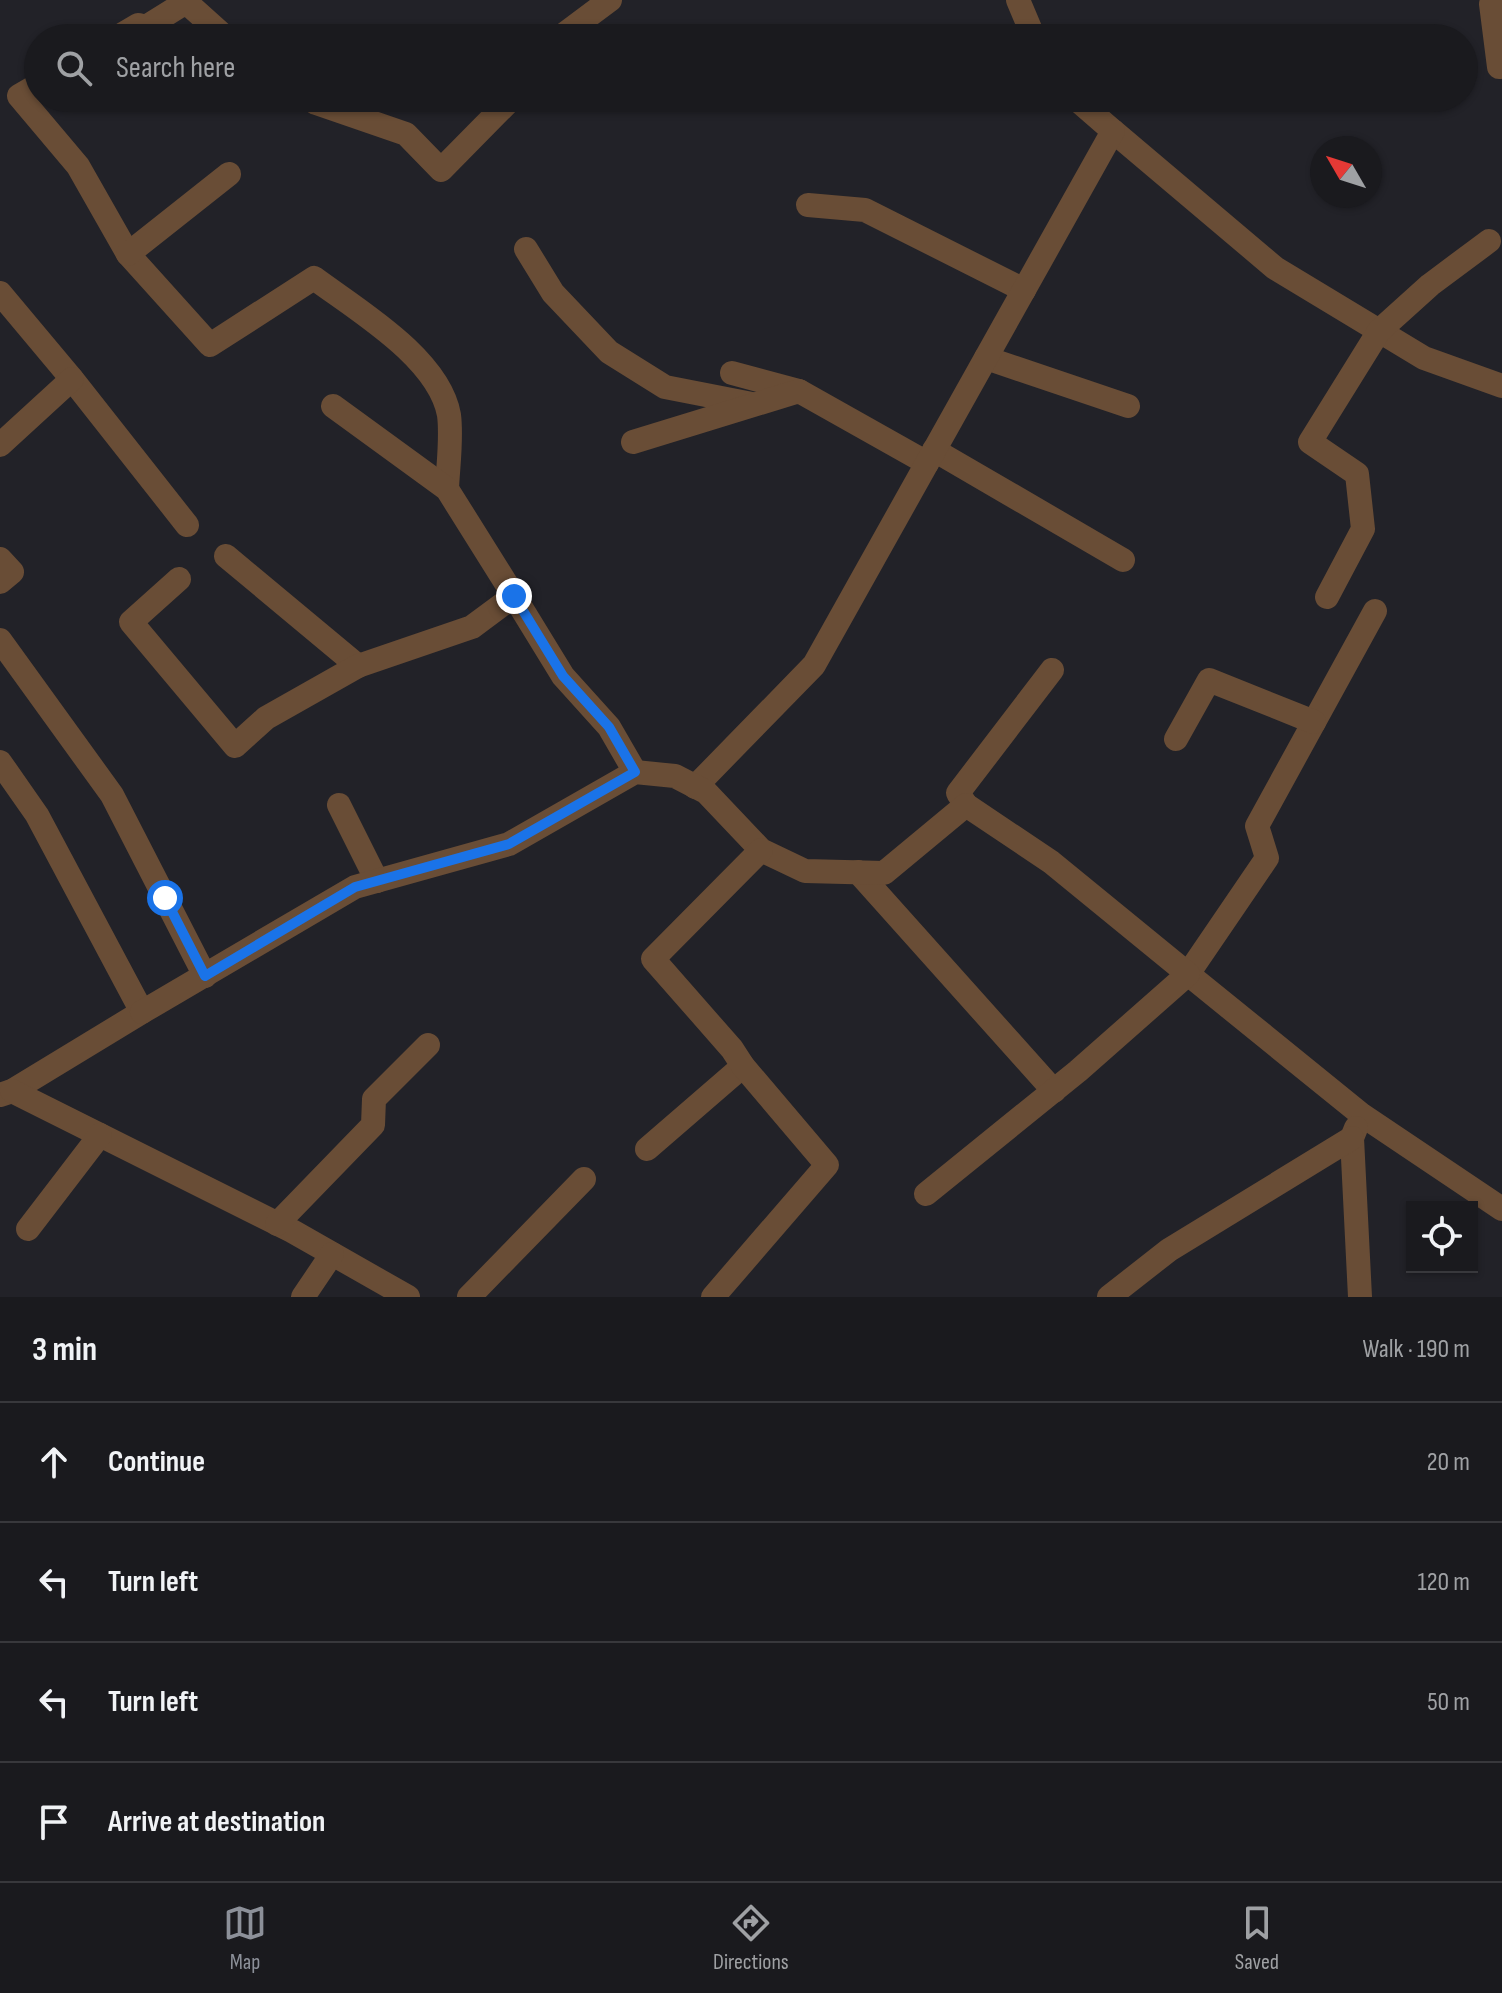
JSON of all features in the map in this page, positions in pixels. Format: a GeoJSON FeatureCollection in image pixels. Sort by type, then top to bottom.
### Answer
{"type":"FeatureCollection","features":[{"type":"Feature","properties":{"kind":"street"},"geometry":{"type":"LineString","coordinates":[[578,24],[610,0]]}},
{"type":"Feature","properties":{"kind":"street"},"geometry":{"type":"LineString","coordinates":[[1018,0],[1028,24]]}},
{"type":"Feature","properties":{"kind":"street"},"geometry":{"type":"LineString","coordinates":[[151,24],[187,1],[211,24]]}},
{"type":"Feature","properties":{"kind":"street"},"geometry":{"type":"LineString","coordinates":[[1499,67],[1491,4],[1502,1]]}},
{"type":"Feature","properties":{"kind":"street"},"geometry":{"type":"LineString","coordinates":[[34,112],[78,166],[128,254],[210,345],[314,278],[395,338],[434,378],[449,415],[447,489]]}},
{"type":"Feature","properties":{"kind":"street"},"geometry":{"type":"LineString","coordinates":[[342,112],[406,134],[441,170],[498,112]]}},
{"type":"Feature","properties":{"kind":"street"},"geometry":{"type":"LineString","coordinates":[[1091,112],[1275,268],[1424,358],[1502,386]]}},
{"type":"Feature","properties":{"kind":"street"},"geometry":{"type":"LineString","coordinates":[[695,787],[814,665],[1113,131]]}},
{"type":"Feature","properties":{"kind":"street"},"geometry":{"type":"LineString","coordinates":[[128,254],[229,174]]}},
{"type":"Feature","properties":{"kind":"street"},"geometry":{"type":"LineString","coordinates":[[808,205],[865,210],[1024,290]]}},
{"type":"Feature","properties":{"kind":"street"},"geometry":{"type":"LineString","coordinates":[[1327,597],[1363,529],[1357,474],[1310,442],[1379,331],[1430,285],[1489,241]]}},
{"type":"Feature","properties":{"kind":"street"},"geometry":{"type":"LineString","coordinates":[[526,249],[553,293],[609,352],[665,387],[754,404]]}},
{"type":"Feature","properties":{"kind":"street"},"geometry":{"type":"LineString","coordinates":[[0,293],[187,525]]}},
{"type":"Feature","properties":{"kind":"street"},"geometry":{"type":"LineString","coordinates":[[986,358],[1128,406]]}},
{"type":"Feature","properties":{"kind":"street"},"geometry":{"type":"LineString","coordinates":[[732,373],[799,391],[1123,560]]}},
{"type":"Feature","properties":{"kind":"street"},"geometry":{"type":"LineString","coordinates":[[0,445],[72,379]]}},
{"type":"Feature","properties":{"kind":"street"},"geometry":{"type":"LineString","coordinates":[[633,442],[799,391]]}},
{"type":"Feature","properties":{"kind":"street"},"geometry":{"type":"LineString","coordinates":[[333,406],[447,489],[563,676],[609,727],[635,772]]}},
{"type":"Feature","properties":{"kind":"street"},"geometry":{"type":"LineString","coordinates":[[226,556],[358,666]]}},
{"type":"Feature","properties":{"kind":"street"},"geometry":{"type":"LineString","coordinates":[[0,559],[12,572],[0,582]]}},
{"type":"Feature","properties":{"kind":"street"},"geometry":{"type":"LineString","coordinates":[[179,579],[131,622],[235,746],[266,718],[358,666],[472,627],[514,596]]}},
{"type":"Feature","properties":{"kind":"street"},"geometry":{"type":"LineString","coordinates":[[926,1194],[1054,1091],[1188,974],[1267,858],[1257,826],[1375,611]]}},
{"type":"Feature","properties":{"kind":"street"},"geometry":{"type":"LineString","coordinates":[[0,640],[112,795],[205,976]]}},
{"type":"Feature","properties":{"kind":"street"},"geometry":{"type":"LineString","coordinates":[[1052,670],[958,793],[966,805],[1051,862],[1362,1115],[1502,1209]]}},
{"type":"Feature","properties":{"kind":"street"},"geometry":{"type":"LineString","coordinates":[[1176,739],[1209,680],[1314,722]]}},
{"type":"Feature","properties":{"kind":"street"},"geometry":{"type":"LineString","coordinates":[[0,762],[37,815],[142,1012]]}},
{"type":"Feature","properties":{"kind":"street"},"geometry":{"type":"LineString","coordinates":[[6,1093],[355,887],[509,844],[635,772],[675,776],[706,792],[761,850],[805,871],[884,873],[966,805]]}},
{"type":"Feature","properties":{"kind":"street"},"geometry":{"type":"LineString","coordinates":[[339,805],[377,881]]}},
{"type":"Feature","properties":{"kind":"street"},"geometry":{"type":"LineString","coordinates":[[713,1297],[827,1165],[653,959],[761,850]]}},
{"type":"Feature","properties":{"kind":"street"},"geometry":{"type":"LineString","coordinates":[[858,872],[1054,1091]]}},
{"type":"Feature","properties":{"kind":"street"},"geometry":{"type":"LineString","coordinates":[[277,1224],[373,1125],[374,1099],[428,1045]]}},
{"type":"Feature","properties":{"kind":"street"},"geometry":{"type":"LineString","coordinates":[[647,1149],[743,1066]]}},
{"type":"Feature","properties":{"kind":"street"},"geometry":{"type":"LineString","coordinates":[[6,1093],[100,1135],[277,1224],[408,1297]]}},
{"type":"Feature","properties":{"kind":"street"},"geometry":{"type":"LineString","coordinates":[[1360,1297],[1352,1138],[1362,1115]]}},
{"type":"Feature","properties":{"kind":"street"},"geometry":{"type":"LineString","coordinates":[[28,1229],[100,1135]]}},
{"type":"Feature","properties":{"kind":"street"},"geometry":{"type":"LineString","coordinates":[[1109,1297],[1169,1250],[1352,1138]]}},
{"type":"Feature","properties":{"kind":"street"},"geometry":{"type":"LineString","coordinates":[[469,1297],[584,1179]]}},
{"type":"Feature","properties":{"kind":"street"},"geometry":{"type":"LineString","coordinates":[[303,1297],[332,1254]]}},
{"type":"Feature","properties":{"kind":"route"},"geometry":{"type":"LineString","coordinates":[[165,898],[205,976],[355,887],[509,844],[635,772],[609,727],[563,676],[514,596]]}}]}
